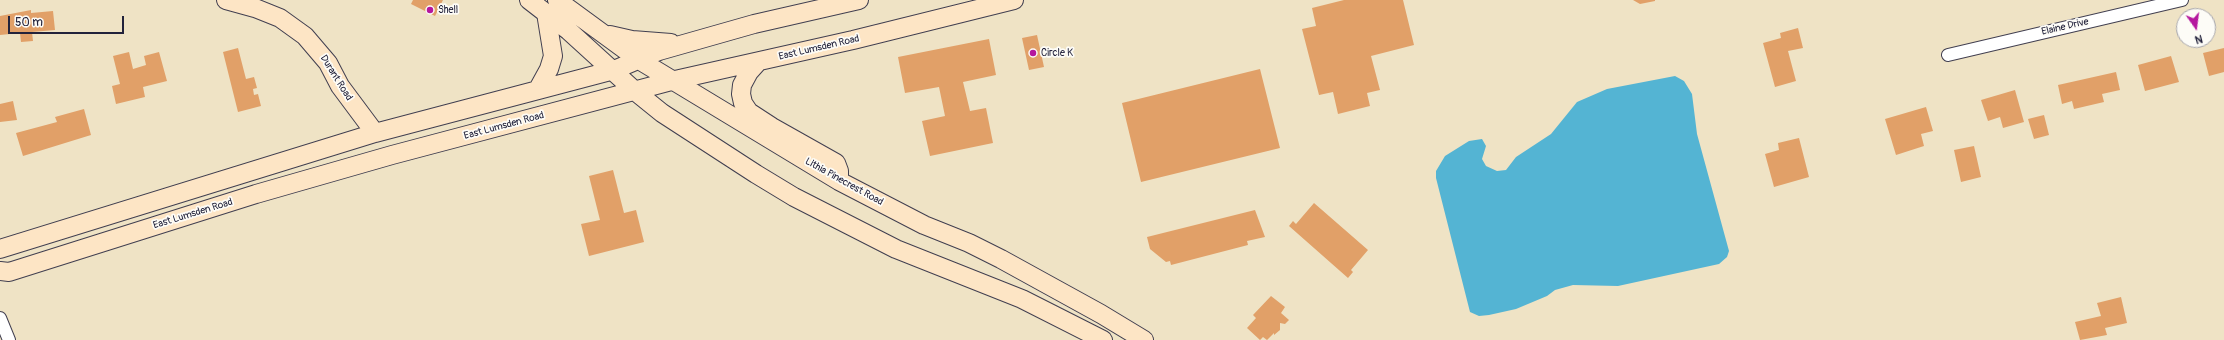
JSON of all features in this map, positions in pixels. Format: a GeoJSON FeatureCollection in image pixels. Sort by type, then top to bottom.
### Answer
{"type":"FeatureCollection","features":[{"type":"Feature","properties":{"kind":"main road","name":"Durant Road"},"geometry":{"type":"LineString","coordinates":[[226,0],[254,8],[280,18],[305,36],[328,63],[340,86],[375,133]]}},
{"type":"Feature","properties":{"kind":"main road","name":"Lithia Pinecrest Road"},"geometry":{"type":"LineString","coordinates":[[529,0],[552,7],[596,30],[638,60],[675,80],[839,182],[924,225],[969,243],[1001,259],[1101,314],[1144,340]]}},
{"type":"Feature","properties":{"kind":"main road"},"geometry":{"type":"LineString","coordinates":[[0,249],[375,133],[614,70],[685,44],[768,21],[858,0]]}},
{"type":"Feature","properties":{"kind":"main road","name":"East Lumsden Road"},"geometry":{"type":"LineString","coordinates":[[0,271],[8,272],[256,194],[392,156],[636,92],[675,80],[758,62],[1008,1]]}},
{"type":"Feature","properties":{"kind":"main road"},"geometry":{"type":"LineString","coordinates":[[538,89],[550,68],[553,56],[552,7]]}},
{"type":"Feature","properties":{"kind":"main road","name":"Lithia Pinecrest Road"},"geometry":{"type":"LineString","coordinates":[[552,7],[636,92],[662,113],[738,162],[814,207],[896,249],[1022,299],[1103,340]]}},
{"type":"Feature","properties":{"kind":"main road"},"geometry":{"type":"LineString","coordinates":[[596,30],[632,40],[685,44]]}},
{"type":"Feature","properties":{"kind":"main road"},"geometry":{"type":"LineString","coordinates":[[758,62],[749,72],[742,85],[741,94],[743,103],[749,112],[772,127],[836,163],[840,170],[839,182]]}},
{"type":"Feature","properties":{"kind":"street","name":"Elaine Drive"},"geometry":{"type":"LineString","coordinates":[[1948,55],[2182,0]]}},
{"type":"Feature","properties":{"kind":"street"},"geometry":{"type":"LineString","coordinates":[[0,318],[9,340]]}},
{"type":"Feature","properties":{"kind":"water"},"geometry":{"type":"Polygon","coordinates":[[[1675,76],[1684,81],[1692,94],[1697,134],[1729,251],[1727,257],[1719,264],[1618,286],[1573,285],[1555,290],[1547,296],[1516,309],[1489,315],[1479,316],[1470,312],[1436,178],[1436,171],[1445,156],[1469,141],[1482,139],[1486,146],[1482,159],[1486,166],[1497,171],[1506,170],[1516,157],[1551,134],[1577,102],[1607,89],[1675,76]]]}},
{"type":"Feature","properties":{"kind":"building","name":"Shell"},"geometry":{"type":"Polygon","coordinates":[[[413,0],[443,0],[435,16],[411,4],[413,0]]]}},
{"type":"Feature","properties":{"kind":"building"},"geometry":{"type":"Polygon","coordinates":[[[1344,0],[1403,0],[1414,45],[1371,56],[1380,90],[1367,93],[1370,106],[1338,114],[1333,92],[1319,95],[1302,29],[1316,26],[1312,8],[1344,0]]]}},
{"type":"Feature","properties":{"kind":"building"},"geometry":{"type":"Polygon","coordinates":[[[1633,0],[1655,0],[1655,1],[1640,4],[1633,0]]]}},
{"type":"Feature","properties":{"kind":"building"},"geometry":{"type":"Polygon","coordinates":[[[31,10],[31,13],[53,11],[55,30],[32,32],[33,41],[21,42],[20,33],[0,35],[0,16],[31,10]]]}},
{"type":"Feature","properties":{"kind":"building"},"geometry":{"type":"Polygon","coordinates":[[[1798,28],[1803,48],[1788,51],[1796,81],[1775,87],[1763,43],[1781,38],[1780,33],[1798,28]]]}},
{"type":"Feature","properties":{"kind":"building","name":"Circle K"},"geometry":{"type":"Polygon","coordinates":[[[1037,35],[1044,67],[1029,70],[1022,38],[1037,35]]]}},
{"type":"Feature","properties":{"kind":"building"},"geometry":{"type":"Polygon","coordinates":[[[989,39],[996,75],[963,82],[970,111],[986,108],[993,143],[930,156],[922,121],[945,116],[939,87],[905,93],[898,57],[989,39]]]}},
{"type":"Feature","properties":{"kind":"building"},"geometry":{"type":"Polygon","coordinates":[[[238,48],[246,79],[254,77],[257,88],[253,89],[254,95],[258,94],[261,106],[238,112],[223,52],[238,48]]]}},
{"type":"Feature","properties":{"kind":"building"},"geometry":{"type":"Polygon","coordinates":[[[2224,48],[2224,72],[2209,76],[2203,53],[2224,48]]]}},
{"type":"Feature","properties":{"kind":"building"},"geometry":{"type":"Polygon","coordinates":[[[129,52],[133,69],[146,65],[144,56],[159,52],[167,81],[143,87],[145,97],[116,104],[112,86],[120,84],[113,56],[129,52]]]}},
{"type":"Feature","properties":{"kind":"building"},"geometry":{"type":"Polygon","coordinates":[[[2171,56],[2179,82],[2145,91],[2138,65],[2171,56]]]}},
{"type":"Feature","properties":{"kind":"building"},"geometry":{"type":"Polygon","coordinates":[[[1260,69],[1280,148],[1141,182],[1122,103],[1260,69]]]}},
{"type":"Feature","properties":{"kind":"building"},"geometry":{"type":"Polygon","coordinates":[[[2116,72],[2120,90],[2102,94],[2104,102],[2074,109],[2072,101],[2062,104],[2058,85],[2116,72]]]}},
{"type":"Feature","properties":{"kind":"building"},"geometry":{"type":"Polygon","coordinates":[[[2015,90],[2024,122],[2003,128],[2000,117],[1988,121],[1981,100],[2015,90]]]}},
{"type":"Feature","properties":{"kind":"building"},"geometry":{"type":"Polygon","coordinates":[[[13,101],[17,120],[0,122],[0,104],[13,101]]]}},
{"type":"Feature","properties":{"kind":"building"},"geometry":{"type":"Polygon","coordinates":[[[1926,107],[1933,131],[1921,134],[1924,146],[1896,155],[1885,119],[1926,107]]]}},
{"type":"Feature","properties":{"kind":"building"},"geometry":{"type":"Polygon","coordinates":[[[84,109],[91,135],[23,156],[16,133],[57,122],[55,117],[84,109]]]}},
{"type":"Feature","properties":{"kind":"building"},"geometry":{"type":"Polygon","coordinates":[[[2044,115],[2049,135],[2034,139],[2028,119],[2044,115]]]}},
{"type":"Feature","properties":{"kind":"building"},"geometry":{"type":"Polygon","coordinates":[[[1799,138],[1809,177],[1774,187],[1765,154],[1779,150],[1778,143],[1799,138]]]}},
{"type":"Feature","properties":{"kind":"building"},"geometry":{"type":"Polygon","coordinates":[[[1974,146],[1981,177],[1961,182],[1954,150],[1974,146]]]}},
{"type":"Feature","properties":{"kind":"building"},"geometry":{"type":"Polygon","coordinates":[[[613,170],[624,213],[636,210],[644,242],[589,256],[581,224],[600,220],[589,176],[613,170]]]}},
{"type":"Feature","properties":{"kind":"building"},"geometry":{"type":"Polygon","coordinates":[[[1314,203],[1368,250],[1351,270],[1353,272],[1348,278],[1289,226],[1293,221],[1296,224],[1314,203]]]}},
{"type":"Feature","properties":{"kind":"building"},"geometry":{"type":"Polygon","coordinates":[[[1255,210],[1265,237],[1247,241],[1248,245],[1171,265],[1170,261],[1166,262],[1150,249],[1147,237],[1255,210]]]}},
{"type":"Feature","properties":{"kind":"building"},"geometry":{"type":"Polygon","coordinates":[[[1271,296],[1285,307],[1281,313],[1289,320],[1285,324],[1280,323],[1280,330],[1274,335],[1274,333],[1267,340],[1263,337],[1260,340],[1247,328],[1256,318],[1253,315],[1271,296]]]}},
{"type":"Feature","properties":{"kind":"building"},"geometry":{"type":"Polygon","coordinates":[[[2121,297],[2127,323],[2105,328],[2107,335],[2080,340],[2075,322],[2101,316],[2097,303],[2121,297]]]}},
{"type":"Feature","properties":{"kind":"place","name":"Shell"},"geometry":{"type":"Point","coordinates":[430,10]}},
{"type":"Feature","properties":{"kind":"place","name":"Circle K"},"geometry":{"type":"Point","coordinates":[1033,53]}}]}
